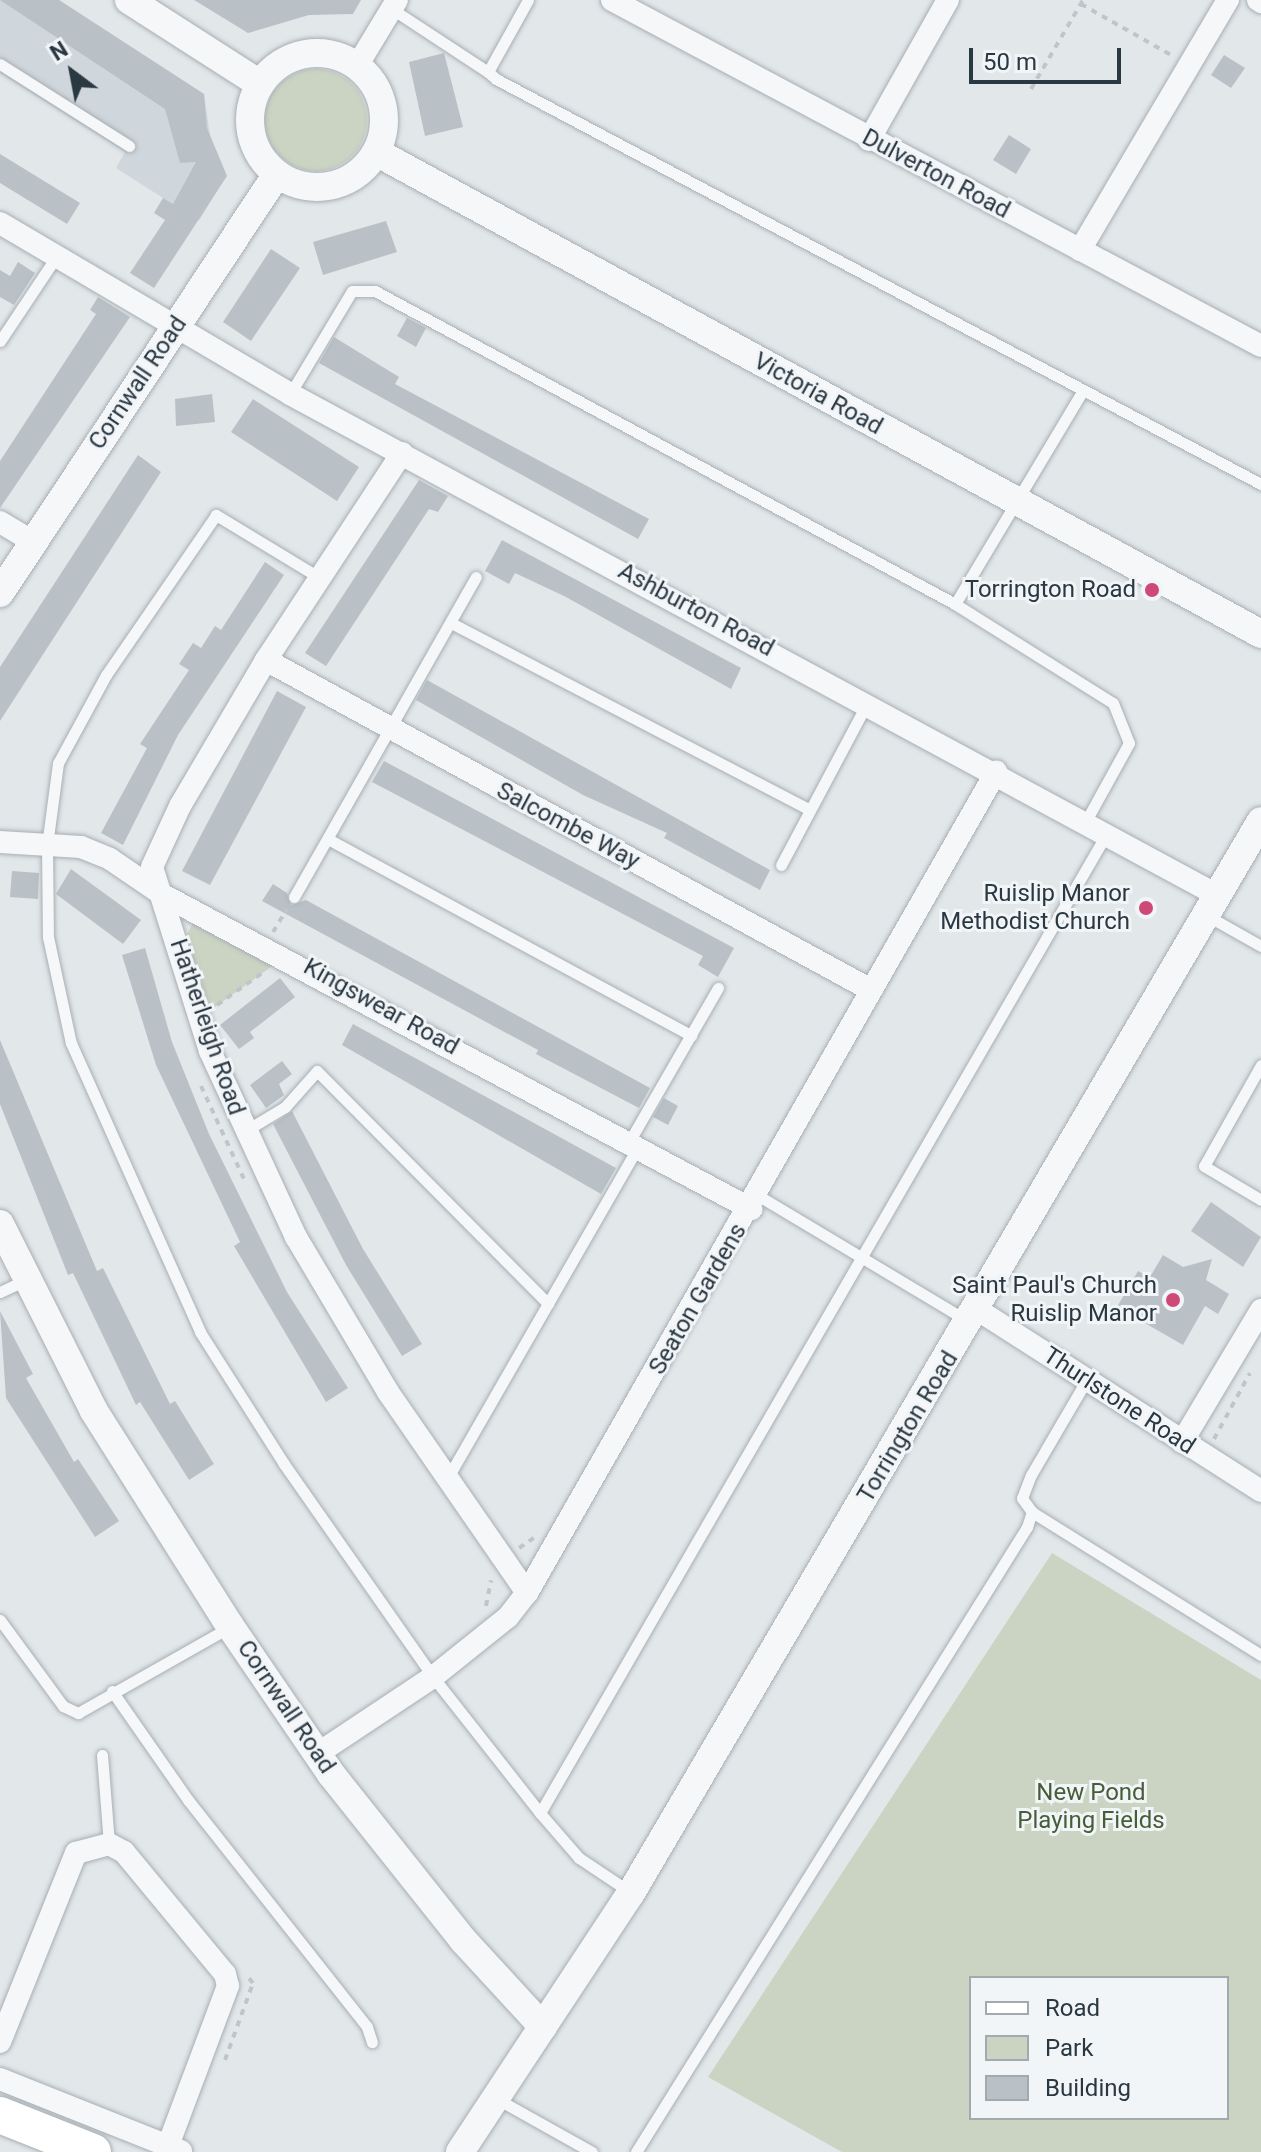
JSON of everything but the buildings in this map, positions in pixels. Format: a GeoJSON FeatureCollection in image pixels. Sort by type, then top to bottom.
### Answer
{"type":"FeatureCollection","features":[{"type":"Feature","properties":{"kind":"main road"},"geometry":{"type":"LineString","coordinates":[[0,2115],[93,2152]]}},
{"type":"Feature","properties":{"kind":"street"},"geometry":{"type":"LineString","coordinates":[[129,0],[260,84]]}},
{"type":"Feature","properties":{"kind":"street","name":"Dulverton Road"},"geometry":{"type":"LineString","coordinates":[[612,0],[869,140],[1261,346]]}},
{"type":"Feature","properties":{"kind":"street"},"geometry":{"type":"LineString","coordinates":[[869,140],[948,0]]}},
{"type":"Feature","properties":{"kind":"street"},"geometry":{"type":"LineString","coordinates":[[1080,250],[1228,0]]}},
{"type":"Feature","properties":{"kind":"street"},"geometry":{"type":"LineString","coordinates":[[357,66],[394,5]]}},
{"type":"Feature","properties":{"kind":"street"},"geometry":{"type":"LineString","coordinates":[[338,56],[357,66],[371,79],[384,115],[376,152],[362,170],[331,184],[298,184],[277,174],[253,142],[252,102],[260,84],[294,57],[338,56]]}},
{"type":"Feature","properties":{"kind":"street","name":"Victoria Road"},"geometry":{"type":"LineString","coordinates":[[376,152],[1261,634]]}},
{"type":"Feature","properties":{"kind":"street","name":"Cornwall Road"},"geometry":{"type":"LineString","coordinates":[[0,593],[277,174]]}},
{"type":"Feature","properties":{"kind":"street","name":"Ashburton Road"},"geometry":{"type":"LineString","coordinates":[[0,223],[174,329],[290,394],[1107,832],[1211,905]]}},
{"type":"Feature","properties":{"kind":"street","name":"Hatherleigh Road"},"geometry":{"type":"LineString","coordinates":[[402,453],[266,660],[157,850],[152,867],[210,1051],[243,1132],[338,1313],[447,1479],[527,1593]]}},
{"type":"Feature","properties":{"kind":"street"},"geometry":{"type":"LineString","coordinates":[[0,522],[33,542]]}},
{"type":"Feature","properties":{"kind":"street","name":"Salcombe Way"},"geometry":{"type":"LineString","coordinates":[[266,660],[871,990]]}},
{"type":"Feature","properties":{"kind":"street","name":"Seaton Gardens"},"geometry":{"type":"LineString","coordinates":[[317,1754],[433,1677],[508,1617],[527,1593],[755,1203],[871,990],[996,772]]}},
{"type":"Feature","properties":{"kind":"street","name":"Torrington Road"},"geometry":{"type":"LineString","coordinates":[[543,2027],[631,1893],[974,1316],[1261,821]]}},
{"type":"Feature","properties":{"kind":"street","name":"Kingswear Road"},"geometry":{"type":"LineString","coordinates":[[0,842],[81,847],[110,859],[163,895],[634,1145],[755,1203]]}},
{"type":"Feature","properties":{"kind":"street","name":"Cornwall Road"},"geometry":{"type":"LineString","coordinates":[[0,1224],[94,1411],[230,1626],[317,1754],[463,1940],[543,2027]]}},
{"type":"Feature","properties":{"kind":"street"},"geometry":{"type":"LineString","coordinates":[[1182,1442],[1260,1315]]}},
{"type":"Feature","properties":{"kind":"street","name":"Thurlstone Road"},"geometry":{"type":"LineString","coordinates":[[974,1316],[1087,1379],[1261,1491]]}},
{"type":"Feature","properties":{"kind":"street"},"geometry":{"type":"LineString","coordinates":[[0,2042],[66,1869],[76,1853],[109,1844],[124,1852],[225,1974],[228,1986],[175,2149],[0,2079]]}},
{"type":"Feature","properties":{"kind":"street"},"geometry":{"type":"LineString","coordinates":[[460,2152],[543,2027]]}},
{"type":"Feature","properties":{"kind":"lane"},"geometry":{"type":"LineString","coordinates":[[488,72],[528,0]]}},
{"type":"Feature","properties":{"kind":"lane"},"geometry":{"type":"LineString","coordinates":[[394,5],[488,72],[1082,392],[1261,484]]}},
{"type":"Feature","properties":{"kind":"lane"},"geometry":{"type":"LineString","coordinates":[[0,64],[129,146]]}},
{"type":"Feature","properties":{"kind":"lane"},"geometry":{"type":"LineString","coordinates":[[0,341],[56,257]]}},
{"type":"Feature","properties":{"kind":"lane"},"geometry":{"type":"LineString","coordinates":[[290,394],[352,291],[375,291],[955,604],[1113,703],[1129,743],[1086,821]]}},
{"type":"Feature","properties":{"kind":"lane"},"geometry":{"type":"LineString","coordinates":[[955,604],[1082,392]]}},
{"type":"Feature","properties":{"kind":"lane"},"geometry":{"type":"LineString","coordinates":[[320,578],[216,515],[106,675],[58,763],[47,845],[48,937],[71,1043],[129,1183],[200,1332],[433,1677],[579,1858],[631,1893]]}},
{"type":"Feature","properties":{"kind":"lane"},"geometry":{"type":"LineString","coordinates":[[294,897],[476,577]]}},
{"type":"Feature","properties":{"kind":"lane"},"geometry":{"type":"LineString","coordinates":[[451,623],[808,809]]}},
{"type":"Feature","properties":{"kind":"lane"},"geometry":{"type":"LineString","coordinates":[[781,865],[808,809],[867,703]]}},
{"type":"Feature","properties":{"kind":"lane"},"geometry":{"type":"LineString","coordinates":[[540,1813],[1107,832]]}},
{"type":"Feature","properties":{"kind":"lane"},"geometry":{"type":"LineString","coordinates":[[328,839],[691,1035]]}},
{"type":"Feature","properties":{"kind":"lane"},"geometry":{"type":"LineString","coordinates":[[1211,905],[1261,946]]}},
{"type":"Feature","properties":{"kind":"lane"},"geometry":{"type":"LineString","coordinates":[[447,1479],[548,1304],[718,988]]}},
{"type":"Feature","properties":{"kind":"lane"},"geometry":{"type":"LineString","coordinates":[[1261,1065],[1204,1166],[1261,1200]]}},
{"type":"Feature","properties":{"kind":"lane"},"geometry":{"type":"LineString","coordinates":[[243,1132],[285,1107],[317,1071],[548,1304]]}},
{"type":"Feature","properties":{"kind":"lane"},"geometry":{"type":"LineString","coordinates":[[755,1203],[974,1316]]}},
{"type":"Feature","properties":{"kind":"lane"},"geometry":{"type":"LineString","coordinates":[[0,1292],[26,1280]]}},
{"type":"Feature","properties":{"kind":"lane"},"geometry":{"type":"LineString","coordinates":[[1087,1379],[1031,1475],[1022,1498],[1032,1512],[1261,1655]]}},
{"type":"Feature","properties":{"kind":"lane"},"geometry":{"type":"LineString","coordinates":[[636,2152],[1032,1512]]}},
{"type":"Feature","properties":{"kind":"lane"},"geometry":{"type":"LineString","coordinates":[[0,1620],[63,1706],[78,1713],[230,1626]]}},
{"type":"Feature","properties":{"kind":"lane"},"geometry":{"type":"LineString","coordinates":[[112,1691],[188,1800],[367,2027],[372,2042]]}},
{"type":"Feature","properties":{"kind":"lane"},"geometry":{"type":"LineString","coordinates":[[102,1755],[109,1844]]}},
{"type":"Feature","properties":{"kind":"lane"},"geometry":{"type":"LineString","coordinates":[[497,2099],[592,2152]]}},
{"type":"Feature","properties":{"kind":"path"},"geometry":{"type":"LineString","coordinates":[[1031,89],[1082,2],[1173,56]]}},
{"type":"Feature","properties":{"kind":"path"},"geometry":{"type":"LineString","coordinates":[[272,934],[294,897]]}},
{"type":"Feature","properties":{"kind":"path"},"geometry":{"type":"LineString","coordinates":[[208,996],[212,1009],[275,964]]}},
{"type":"Feature","properties":{"kind":"path"},"geometry":{"type":"LineString","coordinates":[[1215,1438],[1254,1365]]}},
{"type":"Feature","properties":{"kind":"path"},"geometry":{"type":"LineString","coordinates":[[491,1582],[519,1548],[510,1540]]}},
{"type":"Feature","properties":{"kind":"path"},"geometry":{"type":"LineString","coordinates":[[221,2070],[253,1983],[243,1971]]}},
{"type":"Feature","properties":{"kind":"shaded area"},"geometry":{"type":"Polygon","coordinates":[[[0,0],[59,0],[204,94],[218,189],[199,221],[116,168],[125,152],[0,73],[0,0]]]}},
{"type":"Feature","properties":{"kind":"green space"},"geometry":{"type":"Polygon","coordinates":[[[316,69],[336,73],[352,84],[363,100],[367,120],[363,140],[352,156],[336,167],[316,171],[296,167],[280,156],[269,140],[265,120],[269,100],[280,84],[296,73],[316,69]]]}},
{"type":"Feature","properties":{"kind":"green space"},"geometry":{"type":"Polygon","coordinates":[[[194,921],[275,964],[211,1010],[186,936],[194,921]]]}},
{"type":"Feature","properties":{"kind":"green space","name":"New Pond Playing Fields"},"geometry":{"type":"Polygon","coordinates":[[[1052,1553],[1261,1680],[1261,2152],[842,2152],[708,2077],[1052,1553]]]}},
{"type":"Feature","properties":{"kind":"place","name":"Torrington Road"},"geometry":{"type":"Point","coordinates":[1152,590]}},
{"type":"Feature","properties":{"kind":"place","name":"Ruislip Manor Methodist Church"},"geometry":{"type":"Point","coordinates":[1146,908]}},
{"type":"Feature","properties":{"kind":"place","name":"Saint Paul's Church Ruislip Manor"},"geometry":{"type":"Point","coordinates":[1173,1300]}}]}
